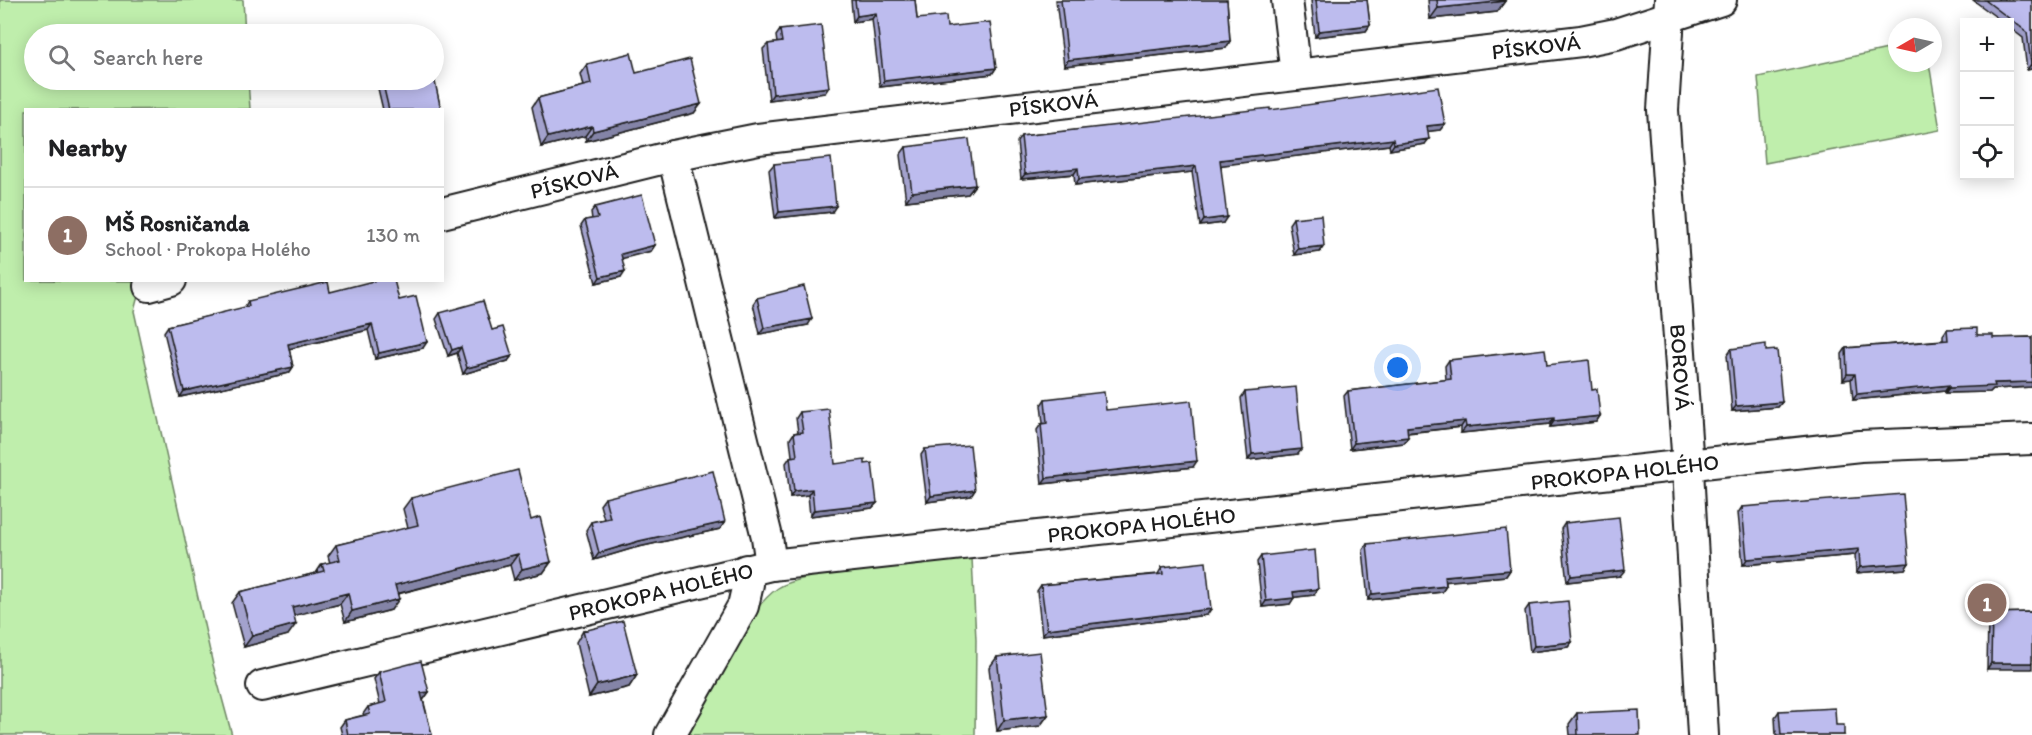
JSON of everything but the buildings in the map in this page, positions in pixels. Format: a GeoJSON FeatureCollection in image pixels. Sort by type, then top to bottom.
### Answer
{"type":"FeatureCollection","features":[{"type":"Feature","properties":{"kind":"street"},"geometry":{"type":"LineString","coordinates":[[1287,0],[1296,75]]}},
{"type":"Feature","properties":{"kind":"street","name":"PÍSKOVÁ"},"geometry":{"type":"LineString","coordinates":[[444,213],[673,156],[800,132],[1581,41],[1616,34],[1669,8],[1721,0]]}},
{"type":"Feature","properties":{"kind":"street","name":"BOROVÁ"},"geometry":{"type":"LineString","coordinates":[[1669,8],[1663,110],[1688,464],[1703,735]]}},
{"type":"Feature","properties":{"kind":"street"},"geometry":{"type":"LineString","coordinates":[[670,735],[743,606],[748,584],[759,567],[767,537],[673,156]]}},
{"type":"Feature","properties":{"kind":"street","name":"PROKOPA HOLÉHO"},"geometry":{"type":"LineString","coordinates":[[262,686],[759,567],[1860,446],[2032,439]]}},
{"type":"Feature","properties":{"kind":"green space"},"geometry":{"type":"Polygon","coordinates":[[[0,0],[243,0],[244,24],[24,24],[24,90],[249,90],[250,108],[24,108],[24,282],[142,282],[134,311],[213,665],[232,735],[0,735],[0,0]]]}},
{"type":"Feature","properties":{"kind":"green space"},"geometry":{"type":"Polygon","coordinates":[[[1888,49],[1888,72],[1930,72],[1940,130],[1765,163],[1758,77],[1888,49]]]}},
{"type":"Feature","properties":{"kind":"green space"},"geometry":{"type":"Polygon","coordinates":[[[972,558],[976,640],[975,735],[684,735],[738,635],[765,600],[778,588],[793,581],[841,571],[972,558]]]}},
{"type":"Feature","properties":{"kind":"place","name":"MŠ Rosničanda"},"geometry":{"type":"Point","coordinates":[1987,603]}}]}
